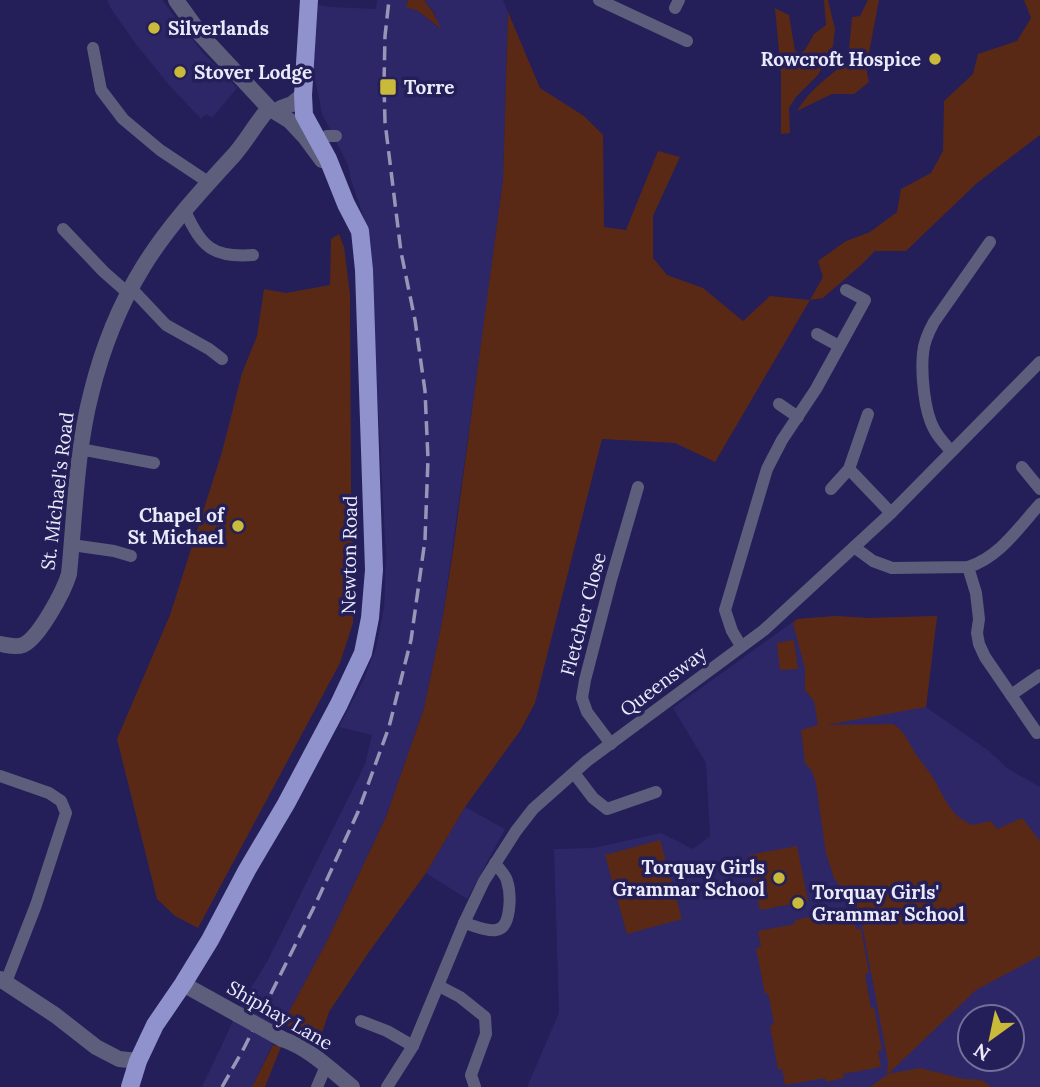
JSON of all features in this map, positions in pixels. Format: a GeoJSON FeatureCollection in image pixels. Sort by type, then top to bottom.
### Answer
{"type":"FeatureCollection","features":[{"type":"Feature","properties":{"kind":"main road"},"geometry":{"type":"LineString","coordinates":[[309,0],[303,95],[321,131],[335,179]]}},
{"type":"Feature","properties":{"kind":"main road"},"geometry":{"type":"LineString","coordinates":[[304,75],[313,114],[357,206],[360,231]]}},
{"type":"Feature","properties":{"kind":"main road","name":"Newton Road"},"geometry":{"type":"LineString","coordinates":[[130,1087],[138,1061],[155,1025],[210,940],[339,705],[363,653],[370,618],[374,570],[364,270],[360,231],[335,179]]}},
{"type":"Feature","properties":{"kind":"street","name":"Newton Road"},"geometry":{"type":"LineString","coordinates":[[176,0],[201,35],[305,136],[335,179]]}},
{"type":"Feature","properties":{"kind":"street"},"geometry":{"type":"LineString","coordinates":[[599,0],[687,41]]}},
{"type":"Feature","properties":{"kind":"street"},"geometry":{"type":"LineString","coordinates":[[93,48],[101,90],[123,119],[151,144],[208,183]]}},
{"type":"Feature","properties":{"kind":"street"},"geometry":{"type":"LineString","coordinates":[[275,108],[292,104],[303,95]]}},
{"type":"Feature","properties":{"kind":"street"},"geometry":{"type":"LineString","coordinates":[[275,108],[321,131]]}},
{"type":"Feature","properties":{"kind":"street","name":"St. Michael's Road"},"geometry":{"type":"LineString","coordinates":[[0,644],[13,647],[24,645],[36,634],[66,586],[80,449],[90,396],[116,316],[143,267],[185,211],[236,153],[260,118],[275,108]]}},
{"type":"Feature","properties":{"kind":"street"},"geometry":{"type":"LineString","coordinates":[[185,211],[194,230],[213,251],[240,256],[253,255]]}},
{"type":"Feature","properties":{"kind":"street"},"geometry":{"type":"LineString","coordinates":[[64,229],[104,272],[130,291],[166,325],[222,359]]}},
{"type":"Feature","properties":{"kind":"street"},"geometry":{"type":"LineString","coordinates":[[951,451],[934,430],[928,416],[922,352],[934,322],[990,242]]}},
{"type":"Feature","properties":{"kind":"street"},"geometry":{"type":"LineString","coordinates":[[741,646],[732,631],[725,610],[767,469],[782,440],[816,389],[865,300],[846,290]]}},
{"type":"Feature","properties":{"kind":"street"},"geometry":{"type":"LineString","coordinates":[[817,334],[839,346]]}},
{"type":"Feature","properties":{"kind":"street","name":"Queensway"},"geometry":{"type":"LineString","coordinates":[[387,1087],[413,1046],[464,923],[495,863],[533,809],[587,761],[764,630],[891,513],[1040,362]]}},
{"type":"Feature","properties":{"kind":"street"},"geometry":{"type":"LineString","coordinates":[[779,404],[798,417]]}},
{"type":"Feature","properties":{"kind":"street"},"geometry":{"type":"LineString","coordinates":[[831,489],[849,469],[868,414]]}},
{"type":"Feature","properties":{"kind":"street"},"geometry":{"type":"LineString","coordinates":[[80,449],[154,463]]}},
{"type":"Feature","properties":{"kind":"street"},"geometry":{"type":"LineString","coordinates":[[1023,467],[1040,489]]}},
{"type":"Feature","properties":{"kind":"street"},"geometry":{"type":"LineString","coordinates":[[849,469],[891,513]]}},
{"type":"Feature","properties":{"kind":"street","name":"Fletcher Close"},"geometry":{"type":"LineString","coordinates":[[611,744],[587,712],[582,698],[584,680],[638,487]]}},
{"type":"Feature","properties":{"kind":"street"},"geometry":{"type":"LineString","coordinates":[[854,547],[873,561],[892,568],[968,567],[995,554],[1040,504]]}},
{"type":"Feature","properties":{"kind":"street"},"geometry":{"type":"LineString","coordinates":[[72,545],[131,556]]}},
{"type":"Feature","properties":{"kind":"street"},"geometry":{"type":"LineString","coordinates":[[968,567],[976,593],[979,645],[1037,733]]}},
{"type":"Feature","properties":{"kind":"street"},"geometry":{"type":"LineString","coordinates":[[1011,695],[1040,675]]}},
{"type":"Feature","properties":{"kind":"street"},"geometry":{"type":"LineString","coordinates":[[574,773],[593,798],[607,809],[656,792]]}},
{"type":"Feature","properties":{"kind":"street"},"geometry":{"type":"LineString","coordinates":[[0,776],[43,789],[61,802],[66,813],[36,905],[3,980],[96,1047],[119,1059],[138,1061]]}},
{"type":"Feature","properties":{"kind":"street"},"geometry":{"type":"LineString","coordinates":[[464,923],[489,930],[498,930],[505,926],[509,902],[507,880],[495,863]]}},
{"type":"Feature","properties":{"kind":"street","name":"Shiphay Lane"},"geometry":{"type":"LineString","coordinates":[[183,984],[292,1042],[313,1055],[352,1087]]}},
{"type":"Feature","properties":{"kind":"street"},"geometry":{"type":"LineString","coordinates":[[439,986],[460,997],[485,1017],[486,1034],[471,1075],[475,1087]]}},
{"type":"Feature","properties":{"kind":"street"},"geometry":{"type":"LineString","coordinates":[[361,1021],[387,1031],[413,1046]]}},
{"type":"Feature","properties":{"kind":"street"},"geometry":{"type":"LineString","coordinates":[[317,1087],[326,1066]]}},
{"type":"Feature","properties":{"kind":"shaded area"},"geometry":{"type":"Polygon","coordinates":[[[107,0],[162,0],[203,53],[237,88],[212,118],[206,114],[201,119],[169,85],[135,43],[107,0]]]}},
{"type":"Feature","properties":{"kind":"shaded area"},"geometry":{"type":"Polygon","coordinates":[[[377,0],[408,0],[406,7],[418,11],[439,28],[434,12],[424,0],[503,0],[508,12],[503,180],[442,622],[424,708],[386,817],[327,941],[252,1087],[202,1087],[240,1006],[268,960],[365,764],[372,735],[339,727],[363,681],[376,648],[384,608],[386,556],[369,232],[348,165],[322,114],[313,70],[318,5],[376,9],[377,0]]]}},
{"type":"Feature","properties":{"kind":"shaded area"},"geometry":{"type":"Polygon","coordinates":[[[408,0],[424,0],[441,29],[418,11],[406,7],[408,0]]]}},
{"type":"Feature","properties":{"kind":"shaded area"},"geometry":{"type":"Polygon","coordinates":[[[824,0],[828,0],[835,29],[833,46],[818,75],[789,108],[790,133],[781,134],[781,73],[775,8],[789,15],[795,51],[800,53],[805,50],[814,34],[826,25],[824,0]]]}},
{"type":"Feature","properties":{"kind":"shaded area"},"geometry":{"type":"Polygon","coordinates":[[[868,0],[879,0],[866,68],[869,82],[854,94],[832,94],[797,111],[813,90],[848,61],[852,17],[860,16],[868,0]]]}},
{"type":"Feature","properties":{"kind":"shaded area"},"geometry":{"type":"Polygon","coordinates":[[[1024,0],[1040,0],[1040,135],[977,183],[906,251],[875,251],[823,298],[810,300],[823,277],[818,261],[846,241],[870,232],[897,212],[901,189],[931,173],[943,151],[944,101],[973,74],[978,54],[1017,41],[1031,18],[1024,0]]]}},
{"type":"Feature","properties":{"kind":"shaded area"},"geometry":{"type":"Polygon","coordinates":[[[508,12],[540,88],[584,116],[603,135],[604,227],[626,230],[658,151],[680,157],[653,216],[653,258],[667,275],[703,288],[743,321],[770,296],[810,300],[715,462],[675,443],[602,439],[535,703],[520,731],[465,807],[426,873],[329,1012],[318,1045],[283,1023],[327,941],[386,817],[424,708],[442,622],[454,544],[503,180],[508,12]]]}},
{"type":"Feature","properties":{"kind":"shaded area"},"geometry":{"type":"Polygon","coordinates":[[[339,234],[344,247],[350,294],[353,623],[340,663],[198,928],[175,916],[157,899],[117,739],[170,615],[222,452],[242,373],[257,336],[264,289],[286,293],[330,285],[331,239],[339,234]]]}},
{"type":"Feature","properties":{"kind":"shaded area","name":"Torquay Girls' Grammar School"},"geometry":{"type":"Polygon","coordinates":[[[836,616],[937,616],[926,707],[989,751],[1007,768],[1040,787],[1040,1087],[527,1087],[559,1013],[554,849],[593,848],[661,833],[693,849],[710,836],[706,763],[673,708],[797,619],[836,616]]]}},
{"type":"Feature","properties":{"kind":"shaded area"},"geometry":{"type":"Polygon","coordinates":[[[836,616],[937,616],[926,707],[826,725],[893,724],[905,735],[957,816],[972,825],[991,821],[997,829],[1022,818],[1040,841],[1040,956],[976,990],[962,1003],[956,1003],[956,1009],[888,1074],[920,1068],[964,1079],[982,1080],[991,1087],[870,1087],[887,1075],[888,1062],[860,914],[834,878],[826,853],[816,784],[812,771],[805,763],[801,730],[818,725],[814,701],[805,690],[805,669],[793,623],[797,619],[836,616]]]}},
{"type":"Feature","properties":{"kind":"shaded area"},"geometry":{"type":"Polygon","coordinates":[[[794,640],[798,669],[780,670],[777,643],[794,640]]]}},
{"type":"Feature","properties":{"kind":"shaded area"},"geometry":{"type":"Polygon","coordinates":[[[465,807],[505,829],[467,899],[426,873],[465,807]]]}},
{"type":"Feature","properties":{"kind":"shaded area"},"geometry":{"type":"Polygon","coordinates":[[[660,840],[682,919],[627,934],[605,855],[660,840]]]}},
{"type":"Feature","properties":{"kind":"shaded area","name":"Torquay Girls Grammar School"},"geometry":{"type":"Polygon","coordinates":[[[797,846],[808,901],[760,910],[749,855],[797,846]]]}},
{"type":"Feature","properties":{"kind":"shaded area"},"geometry":{"type":"Polygon","coordinates":[[[853,913],[856,929],[861,929],[869,973],[865,974],[882,1050],[878,1051],[881,1067],[843,1074],[844,1078],[826,1082],[825,1078],[785,1085],[782,1069],[778,1069],[770,1026],[774,1024],[756,948],[761,947],[758,931],[795,924],[795,920],[814,916],[815,920],[853,913]]]}},
{"type":"Feature","properties":{"kind":"shaded area"},"geometry":{"type":"Polygon","coordinates":[[[273,1045],[281,1047],[265,1087],[252,1087],[273,1045]]]}},
{"type":"Feature","properties":{"kind":"railway"},"geometry":{"type":"LineString","coordinates":[[222,1087],[316,903],[358,812],[389,727],[411,640],[425,540],[428,459],[425,391],[415,320],[401,252],[385,122],[385,36],[389,0]]}},
{"type":"Feature","properties":{"kind":"place","name":"Silverlands"},"geometry":{"type":"Point","coordinates":[154,28]}},
{"type":"Feature","properties":{"kind":"place","name":"Rowcroft Hospice"},"geometry":{"type":"Point","coordinates":[935,59]}},
{"type":"Feature","properties":{"kind":"place","name":"Stover Lodge"},"geometry":{"type":"Point","coordinates":[180,72]}},
{"type":"Feature","properties":{"kind":"place","name":"Torre"},"geometry":{"type":"Point","coordinates":[388,87]}},
{"type":"Feature","properties":{"kind":"place","name":"Chapel of St Michael"},"geometry":{"type":"Point","coordinates":[238,526]}},
{"type":"Feature","properties":{"kind":"place","name":"Torquay Girls Grammar School"},"geometry":{"type":"Point","coordinates":[779,878]}},
{"type":"Feature","properties":{"kind":"place","name":"Torquay Girls' Grammar School"},"geometry":{"type":"Point","coordinates":[798,903]}}]}
